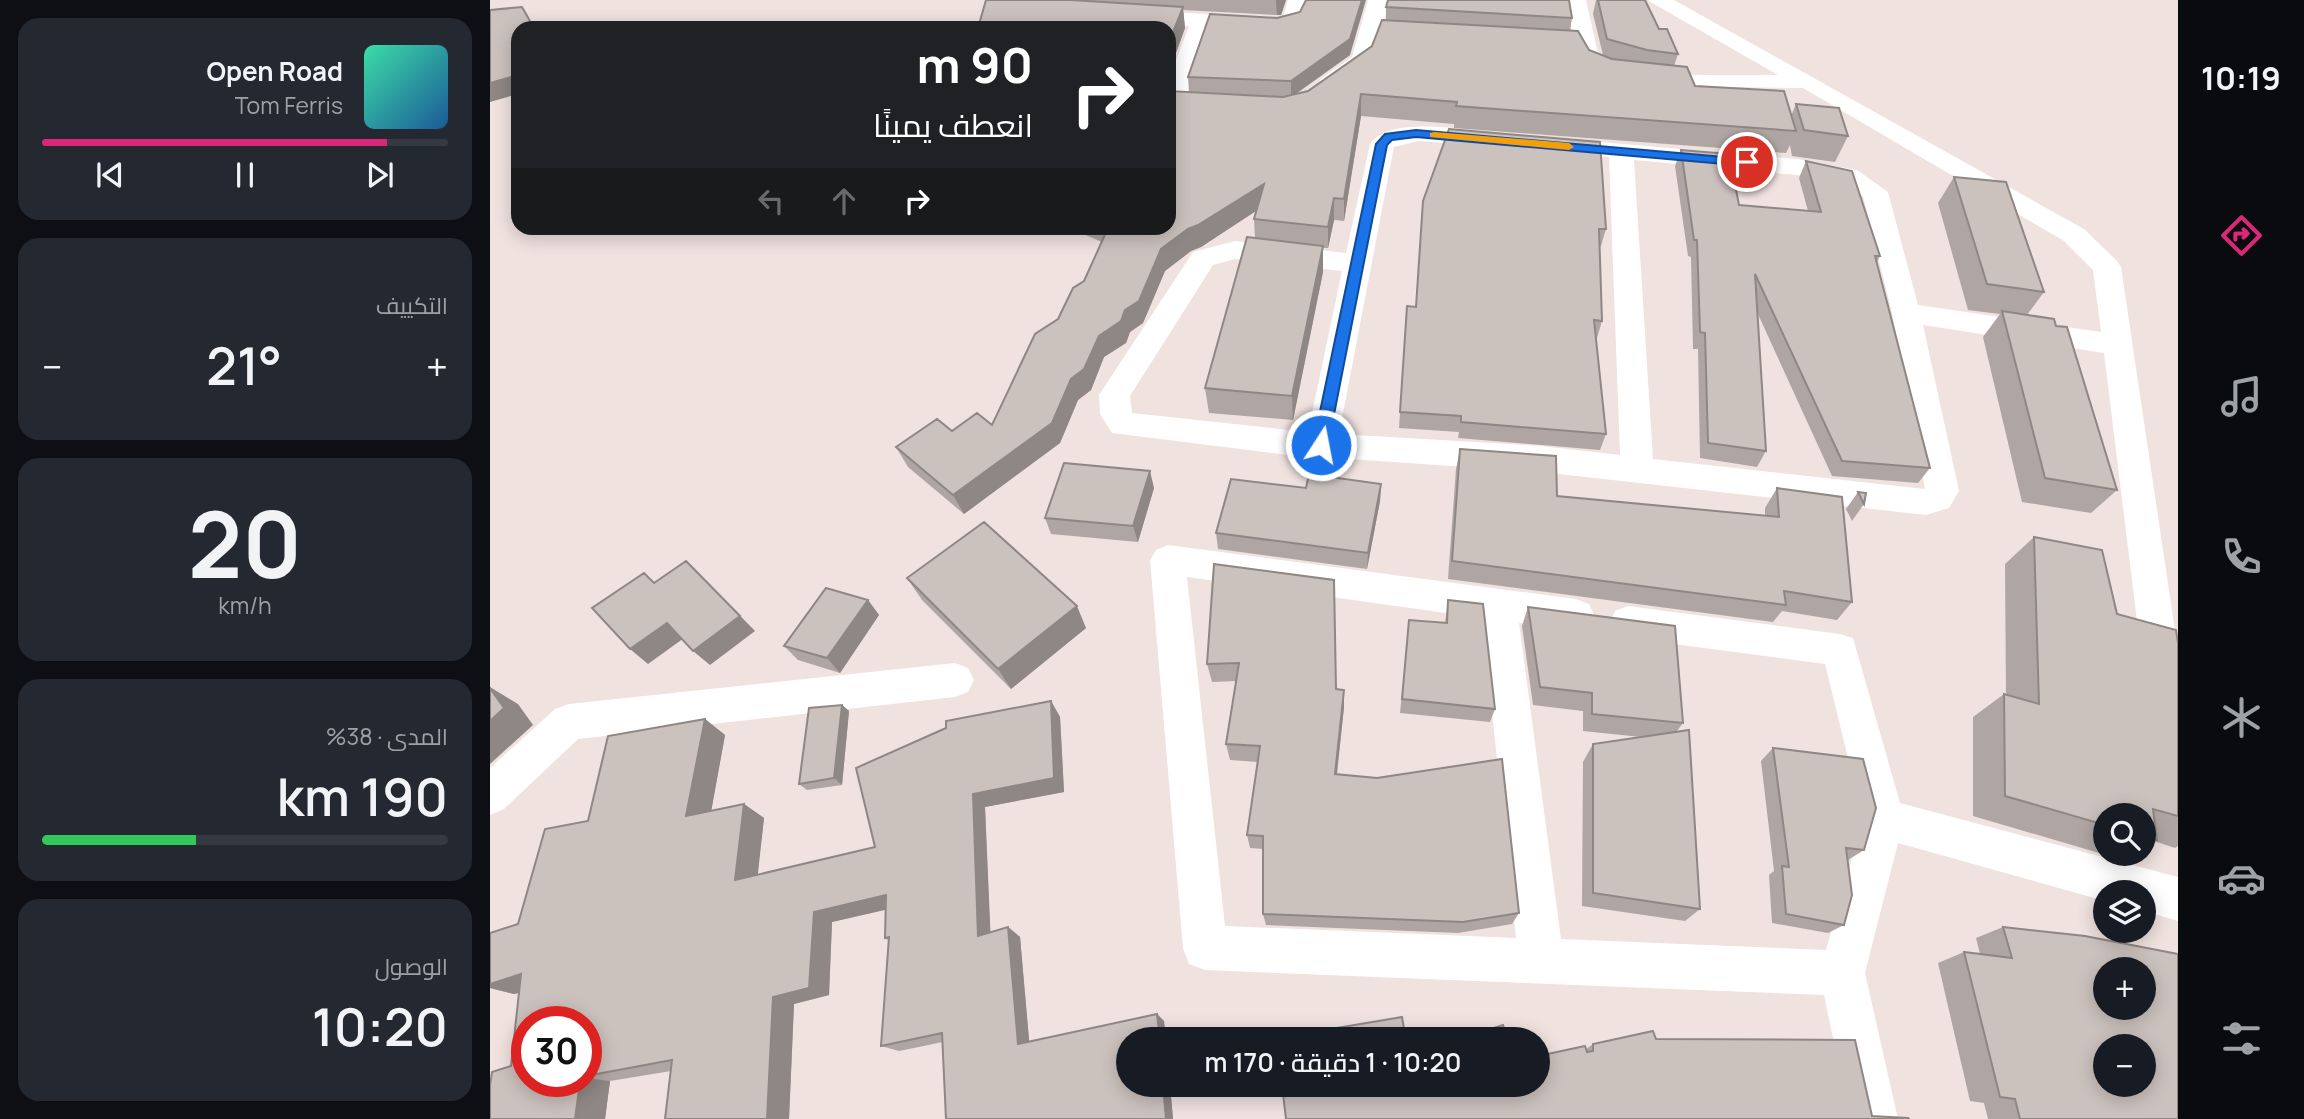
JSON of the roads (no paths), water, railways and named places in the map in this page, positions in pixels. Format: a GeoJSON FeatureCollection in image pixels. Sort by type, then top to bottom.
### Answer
{"type":"FeatureCollection","features":[{"type":"Feature","properties":{"kind":"street"},"geometry":{"type":"LineString","coordinates":[[1115,15],[1286,23],[1292,21],[1300,0]]}},
{"type":"Feature","properties":{"kind":"street"},"geometry":{"type":"LineString","coordinates":[[1311,97],[1362,60],[1380,0]]}},
{"type":"Feature","properties":{"kind":"street"},"geometry":{"type":"LineString","coordinates":[[1533,0],[1601,3]]}},
{"type":"Feature","properties":{"kind":"street"},"geometry":{"type":"LineString","coordinates":[[1652,1],[1810,83],[2074,235],[2107,267],[2115,344],[2165,694]]}},
{"type":"Feature","properties":{"kind":"street"},"geometry":{"type":"LineString","coordinates":[[1577,3],[1588,58],[1594,65],[1643,78],[1810,83]]}},
{"type":"Feature","properties":{"kind":"street"},"geometry":{"type":"LineString","coordinates":[[1178,58],[1202,20]]}},
{"type":"Feature","properties":{"kind":"street"},"geometry":{"type":"LineString","coordinates":[[1371,32],[1398,33]]}},
{"type":"Feature","properties":{"kind":"street"},"geometry":{"type":"LineString","coordinates":[[1558,42],[1585,44]]}},
{"type":"Feature","properties":{"kind":"street"},"geometry":{"type":"LineString","coordinates":[[1176,102],[1196,104]]}},
{"type":"Feature","properties":{"kind":"street"},"geometry":{"type":"LineString","coordinates":[[1321,445],[1382,144],[1389,137],[1416,134],[1797,167],[1848,175],[1866,184],[1875,192],[1906,313],[1942,491],[1937,499],[1926,502],[1541,460],[1321,445],[1124,425],[1116,414],[1114,396],[1203,258],[1235,250],[1356,263]]}},
{"type":"Feature","properties":{"kind":"street"},"geometry":{"type":"LineString","coordinates":[[1621,151],[1637,470]]}},
{"type":"Feature","properties":{"kind":"street"},"geometry":{"type":"LineString","coordinates":[[1906,313],[2115,344]]}},
{"type":"Feature","properties":{"kind":"street"},"geometry":{"type":"LineString","coordinates":[[1842,973],[1205,948],[1167,560],[1840,650],[1884,819],[1842,973],[1874,1119]]}},
{"type":"Feature","properties":{"kind":"street"},"geometry":{"type":"LineString","coordinates":[[1499,605],[1541,961]]}},
{"type":"Feature","properties":{"kind":"street"},"geometry":{"type":"LineString","coordinates":[[490,795],[569,722],[955,680]]}},
{"type":"Feature","properties":{"kind":"street"},"geometry":{"type":"LineString","coordinates":[[1884,819],[2178,899]]}}]}
